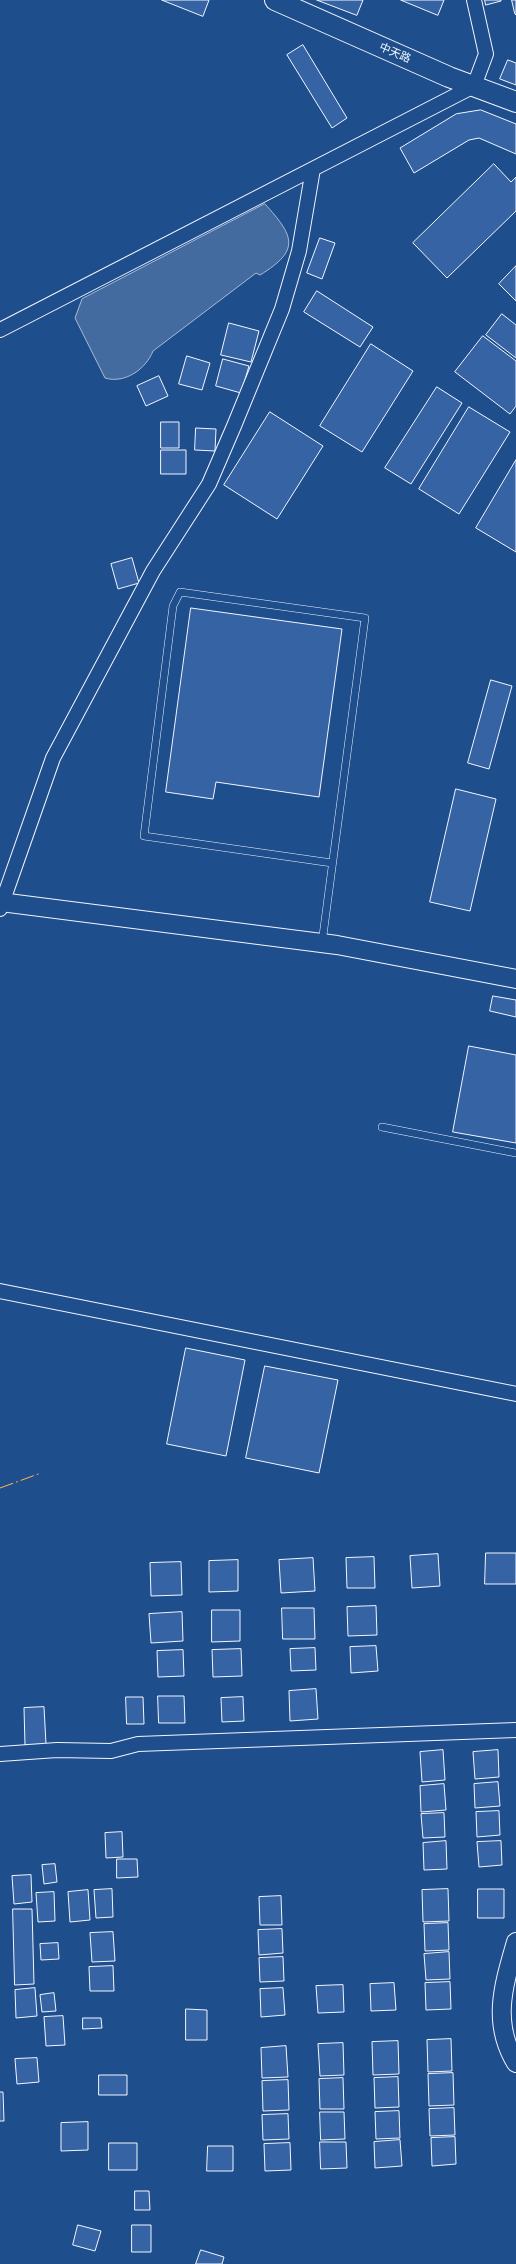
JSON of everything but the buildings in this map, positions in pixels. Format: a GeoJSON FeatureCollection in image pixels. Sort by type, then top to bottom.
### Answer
{"type":"FeatureCollection","features":[{"type":"Feature","properties":{"kind":"main road","name":"中天路"},"geometry":{"type":"LineString","coordinates":[[275,0],[474,86],[516,102]]}},
{"type":"Feature","properties":{"kind":"street"},"geometry":{"type":"LineString","coordinates":[[0,330],[474,86],[486,54],[474,0]]}},
{"type":"Feature","properties":{"kind":"street"},"geometry":{"type":"LineString","coordinates":[[312,169],[299,251],[282,309],[209,484],[153,571],[53,758],[1,904],[322,943],[516,979]]}},
{"type":"Feature","properties":{"kind":"street"},"geometry":{"type":"LineString","coordinates":[[0,1291],[516,1394]]}},
{"type":"Feature","properties":{"kind":"street"},"geometry":{"type":"LineString","coordinates":[[0,1753],[57,1750],[111,1751],[138,1744],[516,1730]]}},
{"type":"Feature","properties":{"kind":"street"},"geometry":{"type":"LineString","coordinates":[[516,1944],[503,1987],[501,2022],[512,2056],[516,2063]]}},
{"type":"Feature","properties":{"kind":"lane"},"geometry":{"type":"LineString","coordinates":[[322,943],[365,618],[180,592],[173,606],[144,836],[332,863]]}},
{"type":"Feature","properties":{"kind":"lane"},"geometry":{"type":"LineString","coordinates":[[382,1127],[516,1153]]}},
{"type":"Feature","properties":{"kind":"water"},"geometry":{"type":"Polygon","coordinates":[[[265,204],[275,215],[287,234],[289,242],[287,250],[282,258],[260,275],[256,273],[153,351],[150,358],[134,374],[120,379],[105,378],[75,318],[82,299],[265,204]]]}},
{"type":"Feature","properties":{"kind":"power"},"geometry":{"type":"LineString","coordinates":[[0,1488],[41,1473]]}}]}
